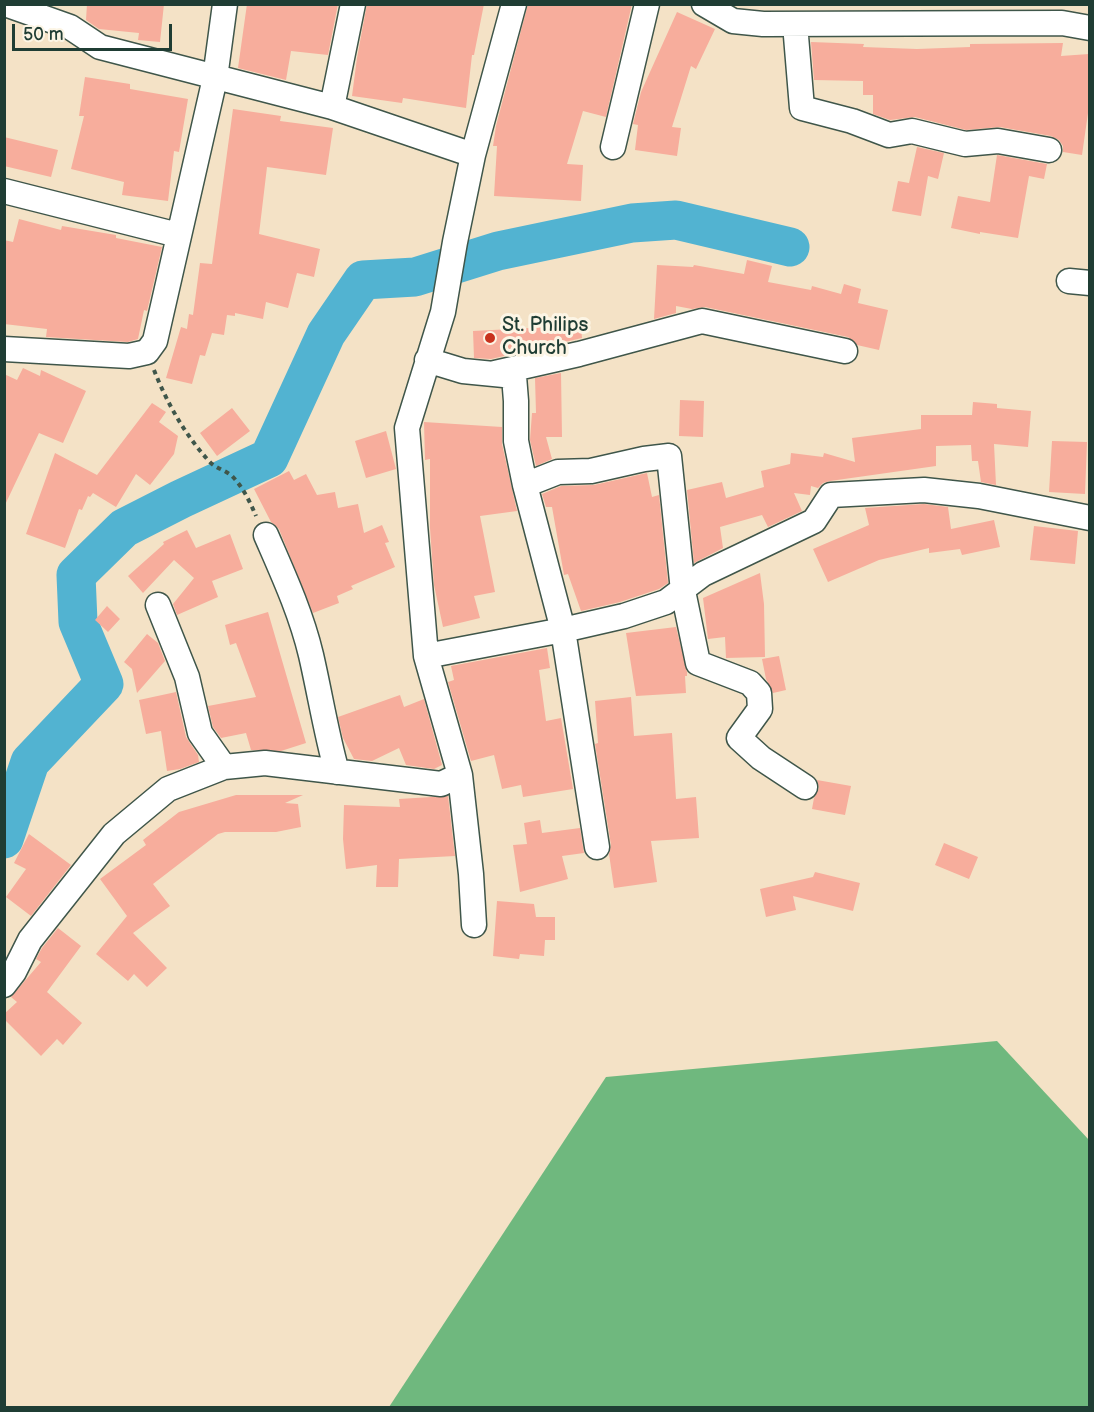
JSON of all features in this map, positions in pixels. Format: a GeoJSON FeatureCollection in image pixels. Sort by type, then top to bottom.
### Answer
{"type":"FeatureCollection","features":[{"type":"Feature","properties":{"kind":"street"},"geometry":{"type":"LineString","coordinates":[[5,4],[72,16],[100,46],[332,107],[473,155]]}},
{"type":"Feature","properties":{"kind":"street"},"geometry":{"type":"LineString","coordinates":[[4,348],[129,356],[147,352],[155,341],[215,78],[225,4]]}},
{"type":"Feature","properties":{"kind":"street"},"geometry":{"type":"LineString","coordinates":[[332,107],[353,4]]}},
{"type":"Feature","properties":{"kind":"street"},"geometry":{"type":"LineString","coordinates":[[474,925],[460,775],[426,656],[407,428],[443,312],[473,155],[514,4]]}},
{"type":"Feature","properties":{"kind":"street"},"geometry":{"type":"LineString","coordinates":[[613,147],[646,4]]}},
{"type":"Feature","properties":{"kind":"street"},"geometry":{"type":"LineString","coordinates":[[704,4],[733,21],[764,24],[1062,23],[1089,28]]}},
{"type":"Feature","properties":{"kind":"street"},"geometry":{"type":"LineString","coordinates":[[795,24],[802,108],[852,121],[890,135],[912,131],[965,144],[998,141],[1049,150]]}},
{"type":"Feature","properties":{"kind":"street"},"geometry":{"type":"LineString","coordinates":[[4,191],[178,235]]}},
{"type":"Feature","properties":{"kind":"street"},"geometry":{"type":"LineString","coordinates":[[492,373],[579,354],[702,321],[845,351]]}},
{"type":"Feature","properties":{"kind":"street"},"geometry":{"type":"LineString","coordinates":[[427,360],[463,371],[514,376],[516,441],[525,485],[563,630],[597,847]]}},
{"type":"Feature","properties":{"kind":"street"},"geometry":{"type":"LineString","coordinates":[[525,485],[558,472],[591,471],[669,456],[682,591],[698,663],[750,683],[759,693],[760,709],[739,738],[761,758],[805,787]]}},
{"type":"Feature","properties":{"kind":"street"},"geometry":{"type":"LineString","coordinates":[[426,656],[563,630],[624,616],[666,602],[703,574],[814,521],[831,495],[924,490],[979,495],[1089,518]]}},
{"type":"Feature","properties":{"kind":"street"},"geometry":{"type":"LineString","coordinates":[[266,535],[295,601],[311,654],[326,734],[337,772]]}},
{"type":"Feature","properties":{"kind":"street"},"geometry":{"type":"LineString","coordinates":[[158,605],[187,676],[200,733],[224,767]]}},
{"type":"Feature","properties":{"kind":"street"},"geometry":{"type":"LineString","coordinates":[[4,985],[14,972],[30,940],[114,834],[168,789],[224,767],[265,763],[441,784],[460,775]]}},
{"type":"Feature","properties":{"kind":"path"},"geometry":{"type":"LineString","coordinates":[[147,352],[161,387],[188,436],[211,464],[231,475],[247,497],[266,535]]}},
{"type":"Feature","properties":{"kind":"green space"},"geometry":{"type":"Polygon","coordinates":[[[997,1041],[1089,1140],[1089,1407],[389,1407],[606,1077],[997,1041]]]}},
{"type":"Feature","properties":{"kind":"building"},"geometry":{"type":"Polygon","coordinates":[[[87,4],[164,4],[160,42],[138,40],[139,33],[99,29],[86,20],[87,4]]]}},
{"type":"Feature","properties":{"kind":"building"},"geometry":{"type":"Polygon","coordinates":[[[247,4],[338,4],[328,55],[291,51],[286,80],[238,68],[247,4]]]}},
{"type":"Feature","properties":{"kind":"building"},"geometry":{"type":"Polygon","coordinates":[[[367,4],[484,4],[474,55],[472,55],[466,108],[403,98],[402,103],[352,96],[367,4]]]}},
{"type":"Feature","properties":{"kind":"building"},"geometry":{"type":"Polygon","coordinates":[[[528,4],[632,4],[606,117],[583,111],[567,164],[583,165],[581,201],[494,196],[497,146],[493,146],[496,126],[528,4]]]}},
{"type":"Feature","properties":{"kind":"building"},"geometry":{"type":"Polygon","coordinates":[[[677,12],[715,29],[696,69],[691,66],[672,127],[681,128],[677,156],[635,150],[638,125],[633,124],[641,92],[677,12]]]}},
{"type":"Feature","properties":{"kind":"building"},"geometry":{"type":"Polygon","coordinates":[[[811,42],[917,49],[970,47],[970,44],[1063,43],[1061,56],[1089,54],[1089,106],[1082,155],[1063,152],[1063,146],[1059,140],[1051,136],[1000,127],[966,130],[915,117],[890,120],[873,114],[873,95],[863,95],[863,81],[814,80],[811,42]]]}},
{"type":"Feature","properties":{"kind":"building"},"geometry":{"type":"Polygon","coordinates":[[[85,77],[130,84],[130,89],[188,99],[179,152],[174,151],[168,201],[122,195],[124,182],[71,169],[84,116],[79,116],[85,77]]]}},
{"type":"Feature","properties":{"kind":"building"},"geometry":{"type":"Polygon","coordinates":[[[233,109],[281,116],[280,121],[333,128],[326,175],[267,167],[259,234],[320,249],[314,277],[297,273],[288,308],[266,302],[263,319],[235,313],[235,316],[227,315],[224,335],[212,333],[205,356],[200,355],[192,384],[166,378],[181,327],[187,329],[189,314],[193,315],[200,263],[212,264],[233,109]]]}},
{"type":"Feature","properties":{"kind":"building"},"geometry":{"type":"Polygon","coordinates":[[[4,137],[58,150],[51,177],[4,166],[4,137]]]}},
{"type":"Feature","properties":{"kind":"building"},"geometry":{"type":"Polygon","coordinates":[[[917,147],[944,153],[938,179],[928,176],[921,216],[892,211],[898,181],[909,183],[917,147]]]}},
{"type":"Feature","properties":{"kind":"building"},"geometry":{"type":"Polygon","coordinates":[[[997,155],[1047,164],[1044,179],[1029,176],[1018,238],[951,228],[958,196],[990,202],[997,155]]]}},
{"type":"Feature","properties":{"kind":"building"},"geometry":{"type":"Polygon","coordinates":[[[19,219],[61,230],[62,226],[116,235],[116,238],[162,247],[138,339],[128,342],[46,337],[47,329],[4,324],[4,240],[13,242],[19,219]]]}},
{"type":"Feature","properties":{"kind":"building"},"geometry":{"type":"Polygon","coordinates":[[[747,260],[772,266],[768,282],[811,290],[812,286],[841,294],[844,284],[861,289],[858,303],[888,310],[879,350],[857,345],[848,337],[705,307],[692,309],[676,306],[676,313],[654,319],[657,265],[693,267],[694,265],[744,274],[747,260]]]}},
{"type":"Feature","properties":{"kind":"building"},"geometry":{"type":"Polygon","coordinates":[[[577,319],[578,328],[581,327],[582,338],[491,359],[474,358],[473,331],[550,327],[549,321],[577,319]]]}},
{"type":"Feature","properties":{"kind":"building"},"geometry":{"type":"Polygon","coordinates":[[[23,368],[40,376],[41,370],[86,391],[63,443],[39,433],[4,507],[4,374],[17,380],[23,368]]]}},
{"type":"Feature","properties":{"kind":"building"},"geometry":{"type":"Polygon","coordinates":[[[561,373],[562,437],[546,437],[552,459],[536,466],[530,440],[532,413],[536,413],[535,378],[561,373]]]}},
{"type":"Feature","properties":{"kind":"building"},"geometry":{"type":"Polygon","coordinates":[[[680,400],[704,401],[703,437],[679,436],[680,400]]]}},
{"type":"Feature","properties":{"kind":"building"},"geometry":{"type":"Polygon","coordinates":[[[973,402],[997,404],[997,408],[1031,411],[1028,447],[994,444],[996,485],[981,482],[978,461],[972,461],[971,445],[936,446],[936,466],[830,481],[818,488],[811,486],[810,495],[794,493],[802,511],[768,527],[762,515],[720,527],[723,548],[694,563],[687,490],[722,482],[726,498],[764,487],[761,471],[790,464],[791,453],[823,457],[824,453],[855,462],[852,438],[921,429],[921,415],[972,415],[973,402]]]}},
{"type":"Feature","properties":{"kind":"building"},"geometry":{"type":"Polygon","coordinates":[[[152,403],[166,412],[159,422],[178,436],[174,454],[150,485],[136,474],[116,507],[93,493],[90,497],[88,496],[82,510],[79,509],[65,548],[26,534],[55,453],[97,475],[152,403]]]}},
{"type":"Feature","properties":{"kind":"building"},"geometry":{"type":"Polygon","coordinates":[[[232,408],[250,431],[217,456],[200,433],[232,408]]]}},
{"type":"Feature","properties":{"kind":"building"},"geometry":{"type":"Polygon","coordinates":[[[424,422],[502,427],[502,444],[517,511],[480,516],[495,592],[474,596],[480,618],[443,627],[434,585],[430,528],[430,459],[425,460],[424,422]]]}},
{"type":"Feature","properties":{"kind":"building"},"geometry":{"type":"Polygon","coordinates":[[[386,431],[396,469],[366,478],[355,441],[386,431]]]}},
{"type":"Feature","properties":{"kind":"building"},"geometry":{"type":"Polygon","coordinates":[[[1052,441],[1087,442],[1085,494],[1049,492],[1052,441]]]}},
{"type":"Feature","properties":{"kind":"building"},"geometry":{"type":"Polygon","coordinates":[[[289,471],[294,480],[306,474],[317,495],[335,492],[338,508],[358,504],[364,533],[382,525],[389,542],[385,543],[395,567],[351,586],[353,589],[337,596],[339,603],[313,613],[279,529],[271,522],[254,489],[289,471]]]}},
{"type":"Feature","properties":{"kind":"building"},"geometry":{"type":"Polygon","coordinates":[[[647,473],[652,497],[659,495],[668,583],[659,589],[620,602],[581,611],[568,574],[564,575],[552,507],[546,507],[542,494],[561,486],[594,485],[647,473]]]}},
{"type":"Feature","properties":{"kind":"building"},"geometry":{"type":"Polygon","coordinates":[[[924,504],[948,507],[951,529],[994,520],[1000,547],[962,555],[960,549],[929,553],[929,548],[879,560],[828,582],[813,549],[869,525],[865,508],[924,504]]]}},
{"type":"Feature","properties":{"kind":"building"},"geometry":{"type":"Polygon","coordinates":[[[1034,526],[1078,531],[1075,564],[1030,560],[1034,526]]]}},
{"type":"Feature","properties":{"kind":"building"},"geometry":{"type":"Polygon","coordinates":[[[187,530],[196,548],[230,534],[243,569],[212,581],[218,597],[177,615],[173,604],[194,578],[174,560],[143,593],[128,576],[164,544],[163,542],[187,530]]]}},
{"type":"Feature","properties":{"kind":"building"},"geometry":{"type":"Polygon","coordinates":[[[760,573],[764,604],[765,657],[726,658],[725,637],[708,639],[703,598],[760,573]]]}},
{"type":"Feature","properties":{"kind":"building"},"geometry":{"type":"Polygon","coordinates":[[[107,606],[120,619],[108,632],[95,620],[107,606]]]}},
{"type":"Feature","properties":{"kind":"building"},"geometry":{"type":"Polygon","coordinates":[[[268,612],[306,743],[281,751],[251,750],[246,733],[221,738],[213,727],[208,706],[256,697],[236,643],[230,645],[225,625],[268,612]]]}},
{"type":"Feature","properties":{"kind":"building"},"geometry":{"type":"Polygon","coordinates":[[[676,627],[687,672],[685,676],[686,693],[636,696],[626,633],[676,627]]]}},
{"type":"Feature","properties":{"kind":"building"},"geometry":{"type":"Polygon","coordinates":[[[147,634],[158,643],[165,661],[137,693],[132,669],[124,662],[147,634]]]}},
{"type":"Feature","properties":{"kind":"building"},"geometry":{"type":"Polygon","coordinates":[[[547,648],[550,668],[539,670],[546,721],[561,718],[573,789],[523,797],[521,785],[502,789],[494,755],[471,761],[448,682],[454,680],[451,666],[547,648]]]}},
{"type":"Feature","properties":{"kind":"building"},"geometry":{"type":"Polygon","coordinates":[[[779,656],[786,690],[773,693],[766,679],[762,659],[779,656]]]}},
{"type":"Feature","properties":{"kind":"building"},"geometry":{"type":"Polygon","coordinates":[[[176,692],[186,737],[198,755],[199,762],[167,771],[161,731],[146,734],[139,700],[176,692]]]}},
{"type":"Feature","properties":{"kind":"building"},"geometry":{"type":"Polygon","coordinates":[[[400,695],[404,707],[424,699],[442,765],[434,769],[406,765],[399,748],[372,761],[354,759],[343,738],[338,717],[400,695]]]}},
{"type":"Feature","properties":{"kind":"building"},"geometry":{"type":"Polygon","coordinates":[[[631,697],[634,736],[672,733],[676,799],[696,797],[699,838],[651,841],[657,882],[614,888],[609,854],[611,845],[595,744],[598,743],[595,701],[631,697]]]}},
{"type":"Feature","properties":{"kind":"building"},"geometry":{"type":"Polygon","coordinates":[[[817,780],[851,786],[845,815],[812,809],[819,788],[817,780]]]}},
{"type":"Feature","properties":{"kind":"building"},"geometry":{"type":"Polygon","coordinates":[[[236,795],[303,795],[285,803],[298,804],[301,827],[276,832],[218,834],[153,884],[170,906],[133,933],[167,968],[147,987],[134,974],[128,981],[96,954],[127,916],[100,879],[146,845],[143,840],[179,812],[236,795]]]}},
{"type":"Feature","properties":{"kind":"building"},"geometry":{"type":"Polygon","coordinates":[[[448,796],[455,856],[399,859],[398,887],[376,887],[377,865],[346,869],[343,839],[344,805],[400,807],[399,799],[448,796]]]}},
{"type":"Feature","properties":{"kind":"building"},"geometry":{"type":"Polygon","coordinates":[[[540,820],[542,833],[580,828],[584,853],[562,856],[568,879],[520,892],[513,845],[527,844],[524,823],[540,820]]]}},
{"type":"Feature","properties":{"kind":"building"},"geometry":{"type":"Polygon","coordinates":[[[29,834],[71,865],[31,916],[6,897],[26,869],[14,863],[29,834]]]}},
{"type":"Feature","properties":{"kind":"building"},"geometry":{"type":"Polygon","coordinates":[[[944,843],[978,857],[969,879],[935,865],[944,843]]]}},
{"type":"Feature","properties":{"kind":"building"},"geometry":{"type":"Polygon","coordinates":[[[815,872],[860,883],[853,911],[793,896],[796,910],[766,917],[760,889],[813,877],[815,872]]]}},
{"type":"Feature","properties":{"kind":"building"},"geometry":{"type":"Polygon","coordinates":[[[497,901],[534,904],[536,917],[555,917],[555,940],[545,940],[544,956],[520,954],[519,959],[493,956],[497,901]]]}},
{"type":"Feature","properties":{"kind":"building"},"geometry":{"type":"Polygon","coordinates":[[[58,928],[81,946],[47,992],[82,1023],[63,1045],[57,1039],[41,1056],[4,1019],[4,1014],[17,1002],[11,997],[41,962],[36,959],[58,928]]]}},
{"type":"Feature","properties":{"kind":"waterway"},"geometry":{"type":"LineString","coordinates":[[4,839],[30,762],[104,684],[78,622],[76,575],[124,528],[269,458],[326,334],[363,280],[415,277],[498,251],[632,223],[676,220],[790,247]]}},
{"type":"Feature","properties":{"kind":"place","name":"St. Philips Church"},"geometry":{"type":"Point","coordinates":[490,338]}}]}
